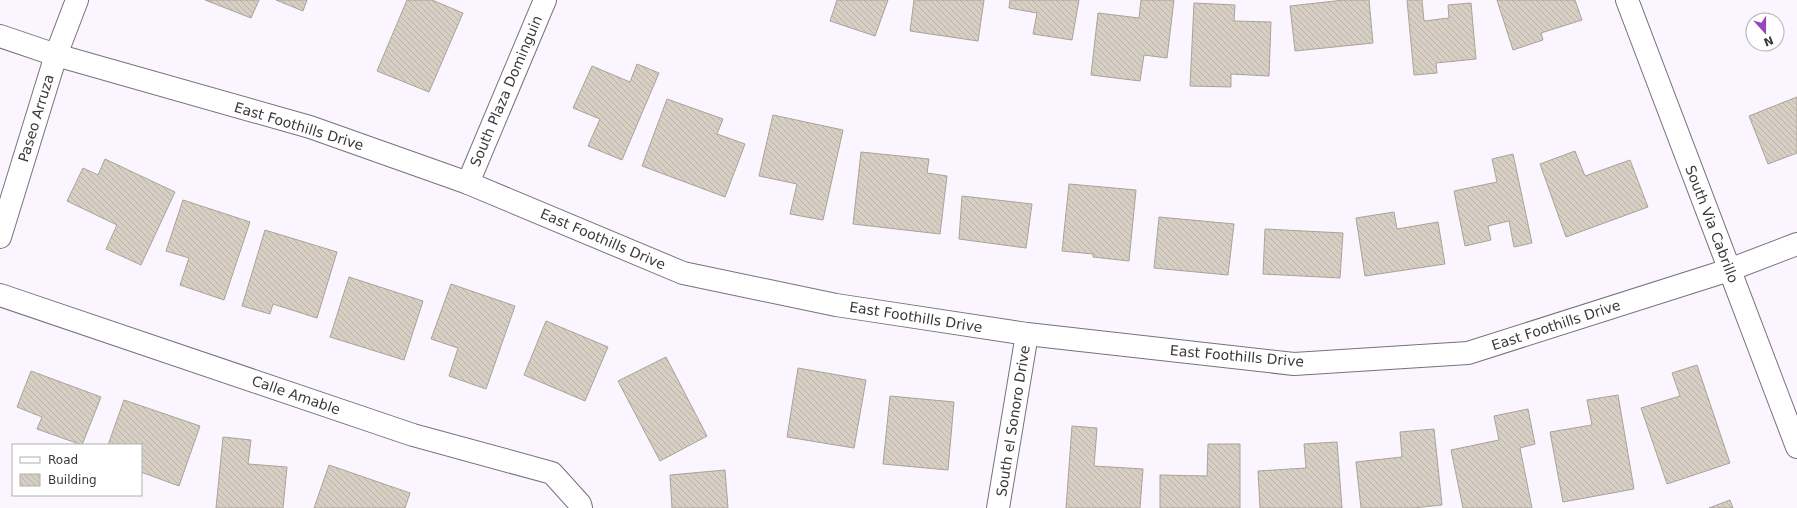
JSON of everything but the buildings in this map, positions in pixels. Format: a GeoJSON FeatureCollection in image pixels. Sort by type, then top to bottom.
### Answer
{"type":"FeatureCollection","features":[{"type":"Feature","properties":{"kind":"street","name":"Paseo Arruza"},"geometry":{"type":"LineString","coordinates":[[0,237],[56,55],[77,0]]}},
{"type":"Feature","properties":{"kind":"street","name":"South Plaza Dominguin"},"geometry":{"type":"LineString","coordinates":[[468,183],[545,0]]}},
{"type":"Feature","properties":{"kind":"street","name":"South Via Cabrillo"},"geometry":{"type":"LineString","coordinates":[[1627,0],[1797,447]]}},
{"type":"Feature","properties":{"kind":"street","name":"East Foothills Drive"},"geometry":{"type":"LineString","coordinates":[[0,36],[56,55],[310,127],[468,183],[684,273],[836,305],[1027,334],[1294,364],[1468,353],[1729,270],[1797,244]]}},
{"type":"Feature","properties":{"kind":"street","name":"Calle Amable"},"geometry":{"type":"LineString","coordinates":[[0,295],[413,435],[552,473],[580,504],[581,508]]}},
{"type":"Feature","properties":{"kind":"street","name":"South el Sonoro Drive"},"geometry":{"type":"LineString","coordinates":[[998,508],[1027,334]]}}]}
